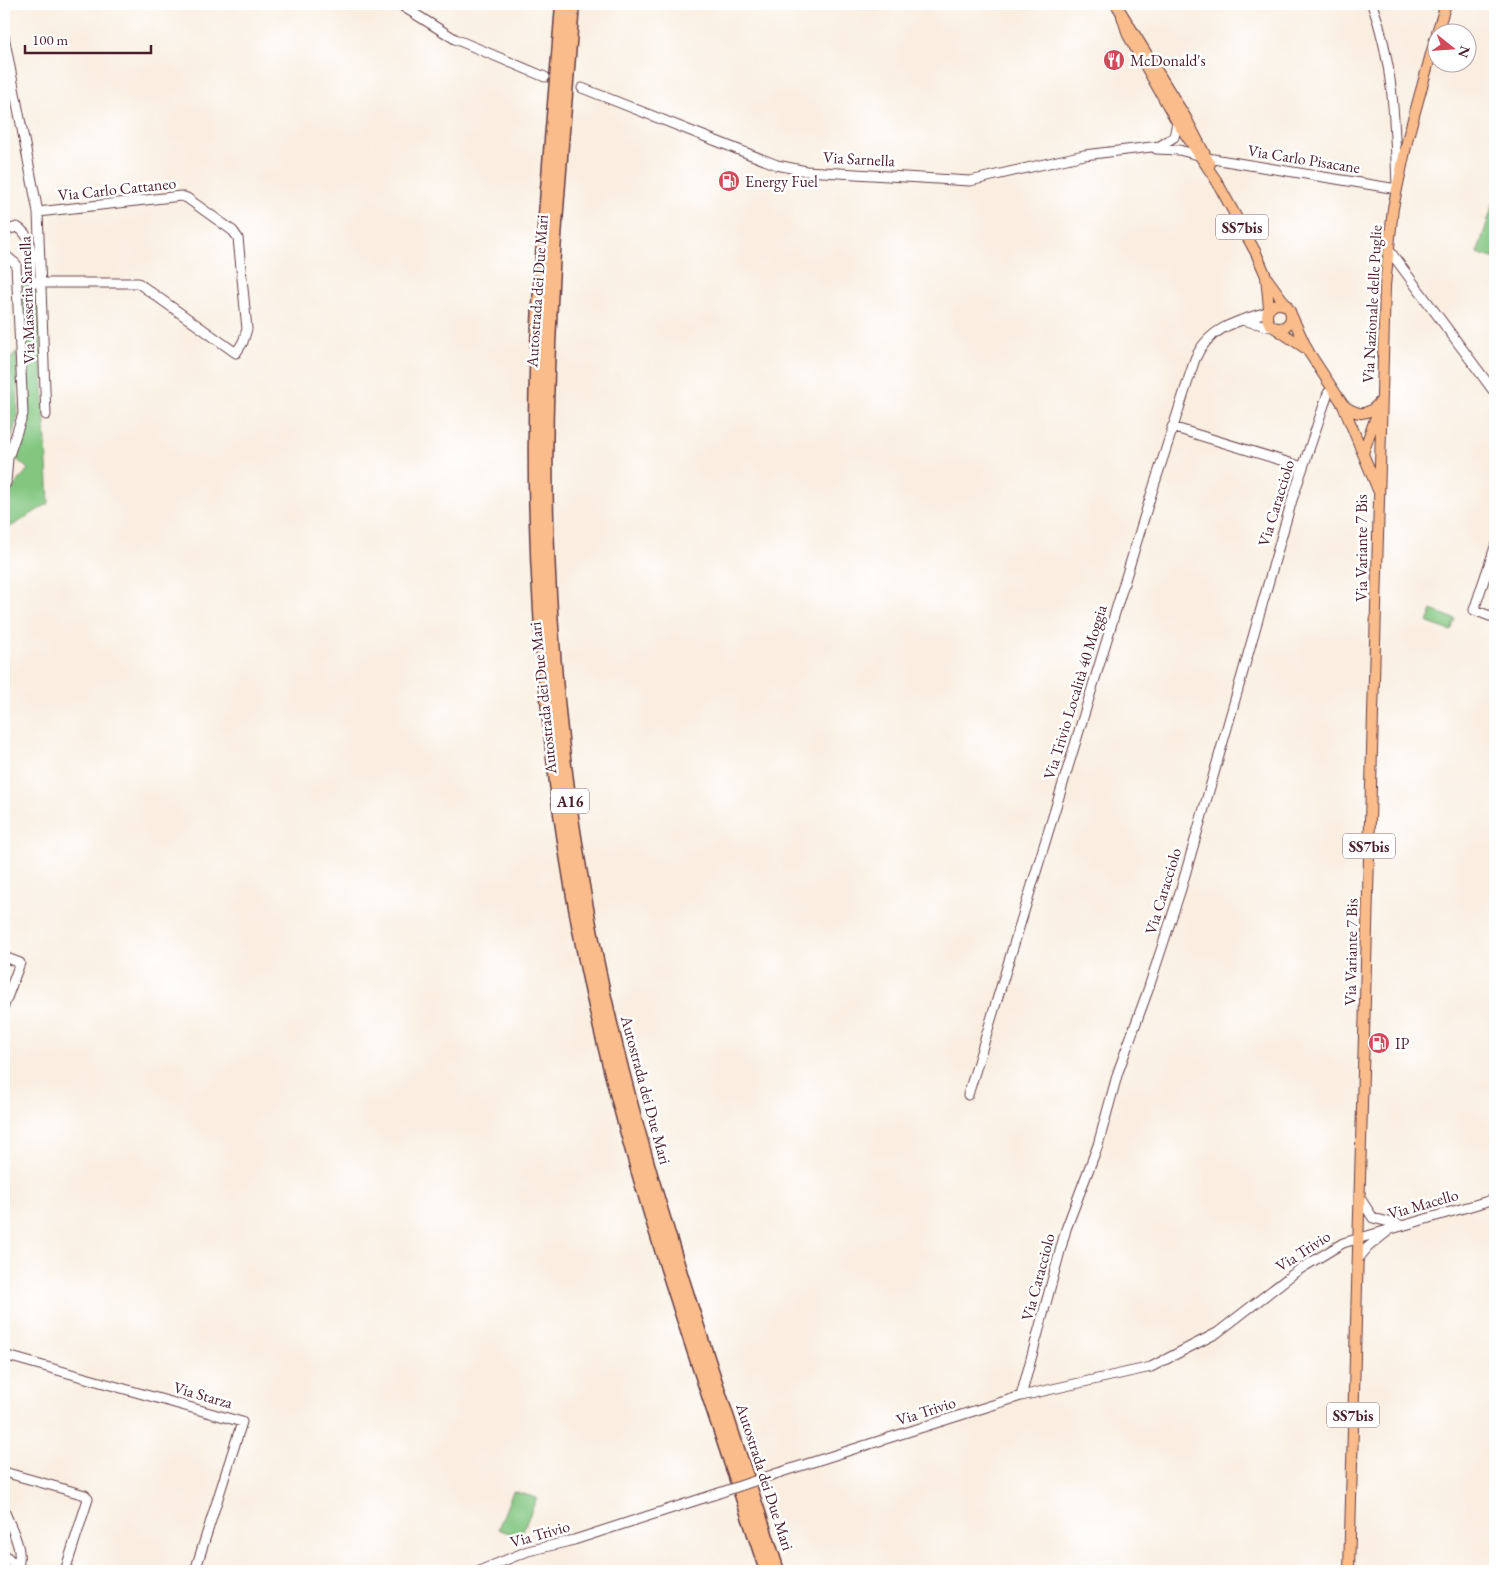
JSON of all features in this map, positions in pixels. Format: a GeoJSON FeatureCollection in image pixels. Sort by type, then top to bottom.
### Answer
{"type":"FeatureCollection","features":[{"type":"Feature","properties":{"kind":"highway","name":"Autostrada dei Due Mari"},"geometry":{"type":"LineString","coordinates":[[562,4],[540,296],[536,400],[536,524],[539,600],[552,751],[574,901],[610,1067],[645,1196],[766,1571]]}},
{"type":"Feature","properties":{"kind":"highway","name":"Autostrada dei Due Mari"},"geometry":{"type":"LineString","coordinates":[[573,4],[552,297],[547,439],[550,600],[563,750],[585,899],[616,1047],[656,1193],[778,1571]]}},
{"type":"Feature","properties":{"kind":"main road","name":"Via Variante 7 Bis"},"geometry":{"type":"LineString","coordinates":[[1116,4],[1128,35],[1177,122],[1216,180],[1256,253],[1266,276],[1289,311],[1308,350],[1342,403],[1380,494],[1349,1571]]}},
{"type":"Feature","properties":{"kind":"main road","name":"Via Nazionale delle Puglie"},"geometry":{"type":"LineString","coordinates":[[1441,22],[1446,4]]}},
{"type":"Feature","properties":{"kind":"main road","name":"Via Variante 7 Bis"},"geometry":{"type":"LineString","coordinates":[[1122,16],[1134,32],[1174,102],[1186,118],[1202,157]]}},
{"type":"Feature","properties":{"kind":"main road","name":"Via Nazionale delle Puglie"},"geometry":{"type":"LineString","coordinates":[[1380,494],[1385,286],[1397,189],[1408,137],[1426,72]]}},
{"type":"Feature","properties":{"kind":"main road","name":"Via Variante 7 Bis"},"geometry":{"type":"LineString","coordinates":[[1174,102],[1187,137]]}},
{"type":"Feature","properties":{"kind":"main road","name":"Via Variante 7 Bis"},"geometry":{"type":"LineString","coordinates":[[1266,276],[1268,310]]}},
{"type":"Feature","properties":{"kind":"main road"},"geometry":{"type":"LineString","coordinates":[[1268,310],[1280,304],[1289,311],[1287,325],[1274,327]]}},
{"type":"Feature","properties":{"kind":"main road","name":"SS7bis"},"geometry":{"type":"LineString","coordinates":[[1268,310],[1267,320],[1274,327]]}},
{"type":"Feature","properties":{"kind":"main road","name":"Via Variante 7 Bis"},"geometry":{"type":"LineString","coordinates":[[1274,327],[1308,350]]}},
{"type":"Feature","properties":{"kind":"main road","name":"Via Nazionale delle Puglie"},"geometry":{"type":"LineString","coordinates":[[1342,403],[1357,414],[1364,414],[1371,412],[1382,400]]}},
{"type":"Feature","properties":{"kind":"main road","name":"Via Nazionale delle Puglie"},"geometry":{"type":"LineString","coordinates":[[1363,453],[1382,400]]}},
{"type":"Feature","properties":{"kind":"main road"},"geometry":{"type":"LineString","coordinates":[[1363,453],[1374,452],[1381,446]]}},
{"type":"Feature","properties":{"kind":"street"},"geometry":{"type":"LineString","coordinates":[[399,4],[455,38],[545,77]]}},
{"type":"Feature","properties":{"kind":"street"},"geometry":{"type":"LineString","coordinates":[[1372,4],[1387,53],[1394,101],[1397,189]]}},
{"type":"Feature","properties":{"kind":"street","name":"Via Masseria Sarnella"},"geometry":{"type":"LineString","coordinates":[[4,36],[38,212],[46,415]]}},
{"type":"Feature","properties":{"kind":"street","name":"Via Sarnella"},"geometry":{"type":"LineString","coordinates":[[582,88],[777,165],[806,171],[970,181],[1084,155],[1146,148]]}},
{"type":"Feature","properties":{"kind":"street"},"geometry":{"type":"LineString","coordinates":[[1146,148],[1171,140],[1177,133],[1177,122]]}},
{"type":"Feature","properties":{"kind":"street"},"geometry":{"type":"LineString","coordinates":[[1179,150],[1186,144],[1187,137]]}},
{"type":"Feature","properties":{"kind":"street","name":"Via Carlo Pisacane"},"geometry":{"type":"LineString","coordinates":[[1146,148],[1179,150],[1202,157],[1397,189]]}},
{"type":"Feature","properties":{"kind":"street","name":"Via Carlo Cattaneo"},"geometry":{"type":"LineString","coordinates":[[38,212],[181,196],[187,198],[234,231],[238,238],[247,329],[243,342],[236,353],[138,283],[41,285]]}},
{"type":"Feature","properties":{"kind":"street"},"geometry":{"type":"LineString","coordinates":[[4,235],[7,230],[17,227],[25,231],[29,238],[31,279],[41,285]]}},
{"type":"Feature","properties":{"kind":"street"},"geometry":{"type":"LineString","coordinates":[[1389,250],[1495,393]]}},
{"type":"Feature","properties":{"kind":"street"},"geometry":{"type":"LineString","coordinates":[[4,254],[16,264],[23,414],[8,458],[5,482]]}},
{"type":"Feature","properties":{"kind":"street","name":"Via Trivio Località 40 Moggia"},"geometry":{"type":"LineString","coordinates":[[968,1095],[1172,427],[1200,348],[1213,333],[1268,310]]}},
{"type":"Feature","properties":{"kind":"street"},"geometry":{"type":"LineString","coordinates":[[1241,320],[1274,327]]}},
{"type":"Feature","properties":{"kind":"street","name":"Via Caracciolo"},"geometry":{"type":"LineString","coordinates":[[1021,1396],[1066,1229],[1098,1145],[1118,1072],[1147,993],[1181,889],[1303,466],[1328,393]]}},
{"type":"Feature","properties":{"kind":"street"},"geometry":{"type":"LineString","coordinates":[[1172,427],[1303,466]]}},
{"type":"Feature","properties":{"kind":"street"},"geometry":{"type":"LineString","coordinates":[[1495,547],[1474,610],[1495,618]]}},
{"type":"Feature","properties":{"kind":"street"},"geometry":{"type":"LineString","coordinates":[[4,957],[20,962],[4,1006]]}},
{"type":"Feature","properties":{"kind":"street"},"geometry":{"type":"LineString","coordinates":[[1360,1198],[1373,1218],[1398,1226]]}},
{"type":"Feature","properties":{"kind":"street","name":"Via Macello"},"geometry":{"type":"LineString","coordinates":[[1359,1239],[1495,1199]]}},
{"type":"Feature","properties":{"kind":"street"},"geometry":{"type":"LineString","coordinates":[[1358,1260],[1368,1248],[1398,1226]]}},
{"type":"Feature","properties":{"kind":"street","name":"Via Trivio"},"geometry":{"type":"LineString","coordinates":[[479,1571],[528,1551],[574,1540],[1021,1396],[1151,1367],[1218,1333],[1297,1271],[1343,1244],[1359,1239]]}},
{"type":"Feature","properties":{"kind":"street","name":"Via Starza"},"geometry":{"type":"LineString","coordinates":[[4,1355],[242,1422],[195,1571]]}},
{"type":"Feature","properties":{"kind":"street"},"geometry":{"type":"LineString","coordinates":[[4,1472],[85,1495],[88,1499],[65,1571]]}},
{"type":"Feature","properties":{"kind":"street"},"geometry":{"type":"LineString","coordinates":[[4,1510],[19,1550],[18,1570]]}},
{"type":"Feature","properties":{"kind":"street"},"geometry":{"type":"LineString","coordinates":[[4,1554],[18,1570]]}},
{"type":"Feature","properties":{"kind":"green space"},"geometry":{"type":"Polygon","coordinates":[[[1495,199],[1495,259],[1477,253],[1495,199]]]}},
{"type":"Feature","properties":{"kind":"green space"},"geometry":{"type":"Polygon","coordinates":[[[22,280],[38,289],[49,503],[4,531],[4,499],[28,469],[14,457],[26,417],[22,280]]]}},
{"type":"Feature","properties":{"kind":"green space"},"geometry":{"type":"Polygon","coordinates":[[[17,351],[18,416],[7,451],[4,453],[4,367],[17,351]]]}},
{"type":"Feature","properties":{"kind":"green space"},"geometry":{"type":"Polygon","coordinates":[[[1432,610],[1455,619],[1451,631],[1428,623],[1432,610]]]}},
{"type":"Feature","properties":{"kind":"green space"},"geometry":{"type":"Polygon","coordinates":[[[513,1491],[537,1498],[520,1537],[498,1529],[513,1491]]]}},
{"type":"Feature","properties":{"kind":"place","name":"McDonald's"},"geometry":{"type":"Point","coordinates":[1114,60]}},
{"type":"Feature","properties":{"kind":"place","name":"Energy Fuel"},"geometry":{"type":"Point","coordinates":[729,181]}},
{"type":"Feature","properties":{"kind":"place","name":"IP"},"geometry":{"type":"Point","coordinates":[1379,1043]}}]}
